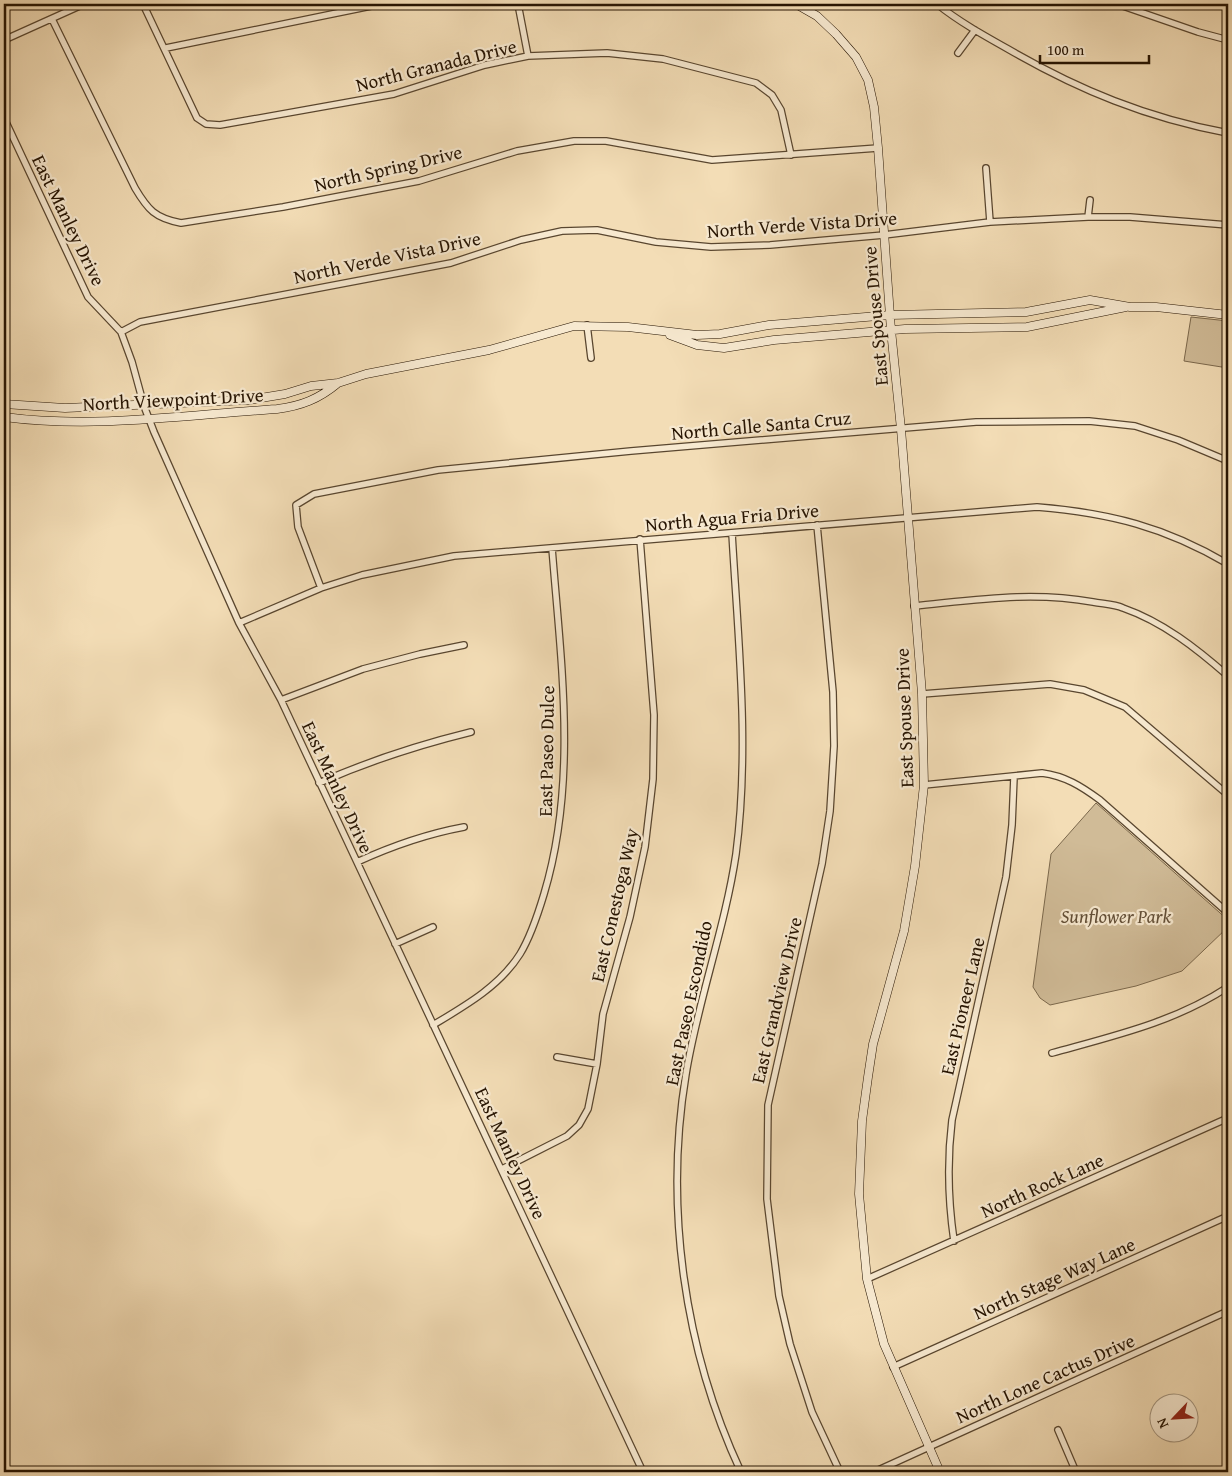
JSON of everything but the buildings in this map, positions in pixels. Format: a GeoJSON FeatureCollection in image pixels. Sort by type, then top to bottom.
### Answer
{"type":"FeatureCollection","features":[{"type":"Feature","properties":{"kind":"main road","name":"East Spouse Drive"},"geometry":{"type":"LineString","coordinates":[[796,4],[817,16],[856,56],[868,80],[874,107],[891,330],[902,429],[922,694],[924,785],[915,866],[904,931],[874,1044],[862,1121],[859,1194],[862,1239],[868,1279],[884,1344],[940,1472]]}},
{"type":"Feature","properties":{"kind":"main road","name":"North Viewpoint Drive"},"geometry":{"type":"LineString","coordinates":[[4,404],[65,408],[249,400],[285,394],[311,386],[338,383],[366,374],[498,348],[574,326],[587,325],[628,326],[661,332],[697,335],[720,334],[769,325],[890,315],[1026,312],[1090,300],[1130,307],[1156,307],[1228,315]]}},
{"type":"Feature","properties":{"kind":"main road","name":"North Viewpoint Drive"},"geometry":{"type":"LineString","coordinates":[[661,332],[698,345],[724,348],[774,340],[891,330],[1027,327],[1130,307]]}},
{"type":"Feature","properties":{"kind":"main road","name":"North Viewpoint Drive"},"geometry":{"type":"LineString","coordinates":[[4,417],[38,421],[74,422],[294,407],[325,394],[338,383]]}},
{"type":"Feature","properties":{"kind":"street"},"geometry":{"type":"LineString","coordinates":[[4,40],[84,4]]}},
{"type":"Feature","properties":{"kind":"street","name":"North Granada Drive"},"geometry":{"type":"LineString","coordinates":[[143,4],[166,48],[198,118],[206,124],[220,125],[394,94],[485,66],[528,56],[607,53],[663,59],[756,83],[772,95],[781,110],[791,155]]}},
{"type":"Feature","properties":{"kind":"street"},"geometry":{"type":"LineString","coordinates":[[166,48],[381,4]]}},
{"type":"Feature","properties":{"kind":"street"},"geometry":{"type":"LineString","coordinates":[[518,4],[528,56]]}},
{"type":"Feature","properties":{"kind":"street"},"geometry":{"type":"LineString","coordinates":[[937,4],[975,30],[1097,96],[1146,112],[1228,133]]}},
{"type":"Feature","properties":{"kind":"street"},"geometry":{"type":"LineString","coordinates":[[1117,4],[1198,32],[1228,40]]}},
{"type":"Feature","properties":{"kind":"street","name":"North Spring Drive"},"geometry":{"type":"LineString","coordinates":[[52,19],[135,188],[148,210],[166,220],[181,223],[283,207],[419,181],[517,151],[574,141],[606,141],[712,160],[878,148]]}},
{"type":"Feature","properties":{"kind":"street"},"geometry":{"type":"LineString","coordinates":[[958,53],[975,30]]}},
{"type":"Feature","properties":{"kind":"street","name":"East Manley Drive"},"geometry":{"type":"LineString","coordinates":[[4,118],[88,296],[121,332],[132,362],[144,406],[239,623],[281,700],[643,1472]]}},
{"type":"Feature","properties":{"kind":"street"},"geometry":{"type":"LineString","coordinates":[[986,168],[990,222]]}},
{"type":"Feature","properties":{"kind":"street"},"geometry":{"type":"LineString","coordinates":[[1088,217],[1090,200]]}},
{"type":"Feature","properties":{"kind":"street","name":"North Verde Vista Drive"},"geometry":{"type":"LineString","coordinates":[[121,332],[140,322],[451,263],[521,240],[562,231],[597,230],[656,242],[711,247],[770,245],[884,235],[990,222],[1088,217],[1130,217],[1228,226]]}},
{"type":"Feature","properties":{"kind":"street"},"geometry":{"type":"LineString","coordinates":[[587,325],[592,358]]}},
{"type":"Feature","properties":{"kind":"street","name":"North Calle Santa Cruz"},"geometry":{"type":"LineString","coordinates":[[321,588],[298,528],[296,505],[314,494],[438,470],[631,451],[976,422],[1089,421],[1135,426],[1227,459]]}},
{"type":"Feature","properties":{"kind":"street","name":"North Agua Fria Drive"},"geometry":{"type":"LineString","coordinates":[[239,623],[321,588],[371,572],[454,556],[1038,507],[1084,511],[1131,521],[1179,538],[1228,564]]}},
{"type":"Feature","properties":{"kind":"street","name":"East Grandview Drive"},"geometry":{"type":"LineString","coordinates":[[817,525],[833,692],[834,746],[830,811],[822,864],[768,1104],[767,1199],[779,1296],[790,1344],[812,1412],[840,1472]]}},
{"type":"Feature","properties":{"kind":"street","name":"East Paseo Escondido"},"geometry":{"type":"LineString","coordinates":[[732,533],[744,773],[736,855],[721,925],[700,1004],[686,1074],[678,1141],[677,1208],[684,1274],[695,1335],[722,1428],[742,1472]]}},
{"type":"Feature","properties":{"kind":"street","name":"East Conestoga Way"},"geometry":{"type":"LineString","coordinates":[[502,1169],[552,1146],[567,1136],[579,1125],[588,1109],[604,1014],[630,917],[645,847],[652,779],[654,716],[640,539]]}},
{"type":"Feature","properties":{"kind":"street","name":"East Paseo Dulce"},"geometry":{"type":"LineString","coordinates":[[433,1025],[468,1004],[496,983],[520,954],[536,919],[548,880],[559,832],[564,770],[565,708],[552,548]]}},
{"type":"Feature","properties":{"kind":"street"},"geometry":{"type":"LineString","coordinates":[[914,606],[1019,595],[1075,599],[1122,607],[1160,624],[1196,648],[1228,676]]}},
{"type":"Feature","properties":{"kind":"street"},"geometry":{"type":"LineString","coordinates":[[281,700],[363,669],[464,645]]}},
{"type":"Feature","properties":{"kind":"street"},"geometry":{"type":"LineString","coordinates":[[922,694],[1050,684],[1084,690],[1125,707],[1228,795]]}},
{"type":"Feature","properties":{"kind":"street"},"geometry":{"type":"LineString","coordinates":[[319,783],[370,761],[416,745],[471,732]]}},
{"type":"Feature","properties":{"kind":"street"},"geometry":{"type":"LineString","coordinates":[[924,785],[1042,773],[1059,776],[1080,785],[1228,913]]}},
{"type":"Feature","properties":{"kind":"street","name":"East Pioneer Lane"},"geometry":{"type":"LineString","coordinates":[[954,1241],[949,1207],[948,1160],[952,1120],[1006,877],[1012,825],[1014,777]]}},
{"type":"Feature","properties":{"kind":"street"},"geometry":{"type":"LineString","coordinates":[[357,862],[389,848],[433,833],[464,827]]}},
{"type":"Feature","properties":{"kind":"street"},"geometry":{"type":"LineString","coordinates":[[395,944],[433,927]]}},
{"type":"Feature","properties":{"kind":"street"},"geometry":{"type":"LineString","coordinates":[[1052,1052],[1141,1028],[1202,1004],[1228,987]]}},
{"type":"Feature","properties":{"kind":"street"},"geometry":{"type":"LineString","coordinates":[[557,1057],[597,1064]]}},
{"type":"Feature","properties":{"kind":"street","name":"North Rock Lane"},"geometry":{"type":"LineString","coordinates":[[868,1279],[1228,1118]]}},
{"type":"Feature","properties":{"kind":"street","name":"North Stage Way Lane"},"geometry":{"type":"LineString","coordinates":[[893,1367],[1228,1216]]}},
{"type":"Feature","properties":{"kind":"street","name":"North Lone Cactus Drive"},"geometry":{"type":"LineString","coordinates":[[874,1472],[1228,1311]]}},
{"type":"Feature","properties":{"kind":"street"},"geometry":{"type":"LineString","coordinates":[[1058,1430],[1076,1472]]}},
{"type":"Feature","properties":{"kind":"green space"},"geometry":{"type":"Polygon","coordinates":[[[1191,317],[1228,321],[1228,368],[1184,361],[1191,317]]]}},
{"type":"Feature","properties":{"kind":"green space","name":"Sunflower Park"},"geometry":{"type":"Polygon","coordinates":[[[1096,803],[1228,920],[1228,927],[1182,971],[1136,986],[1050,1005],[1040,998],[1033,987],[1051,854],[1096,803]]]}}]}
